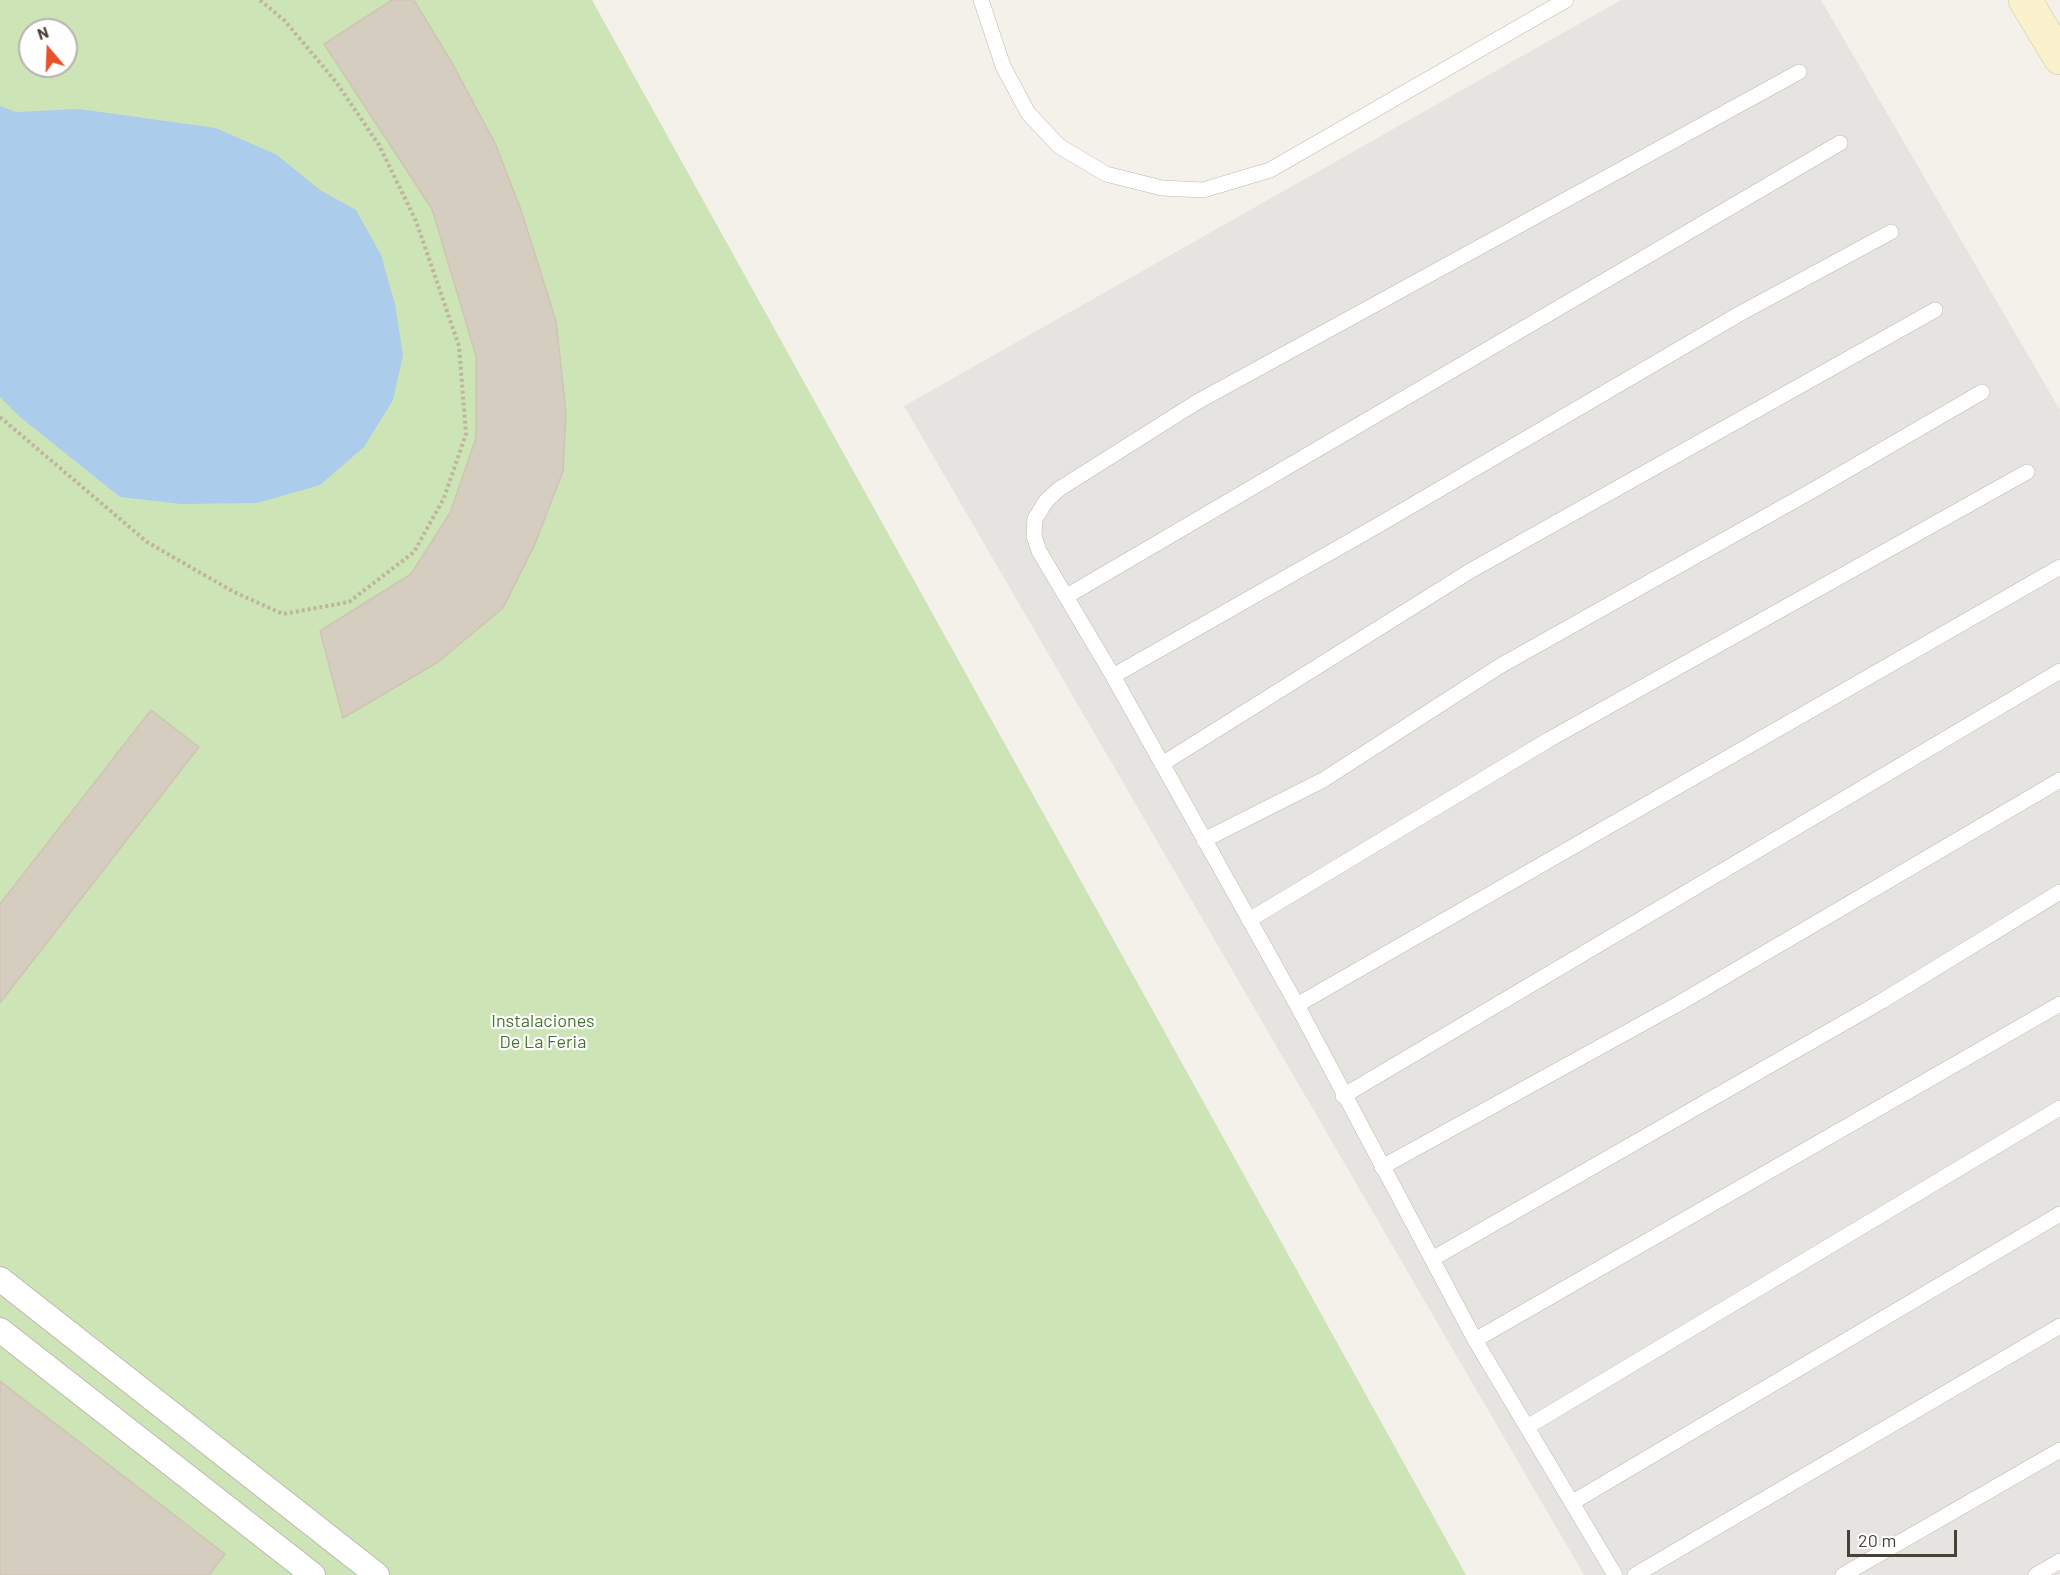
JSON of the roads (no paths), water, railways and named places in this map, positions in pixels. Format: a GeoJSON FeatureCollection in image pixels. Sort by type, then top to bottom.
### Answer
{"type":"FeatureCollection","features":[{"type":"Feature","properties":{"kind":"main road"},"geometry":{"type":"LineString","coordinates":[[2025,0],[2060,58]]}},
{"type":"Feature","properties":{"kind":"street"},"geometry":{"type":"LineString","coordinates":[[0,1280],[376,1575]]}},
{"type":"Feature","properties":{"kind":"street"},"geometry":{"type":"LineString","coordinates":[[0,1330],[313,1575]]}},
{"type":"Feature","properties":{"kind":"lane"},"geometry":{"type":"LineString","coordinates":[[981,0],[1003,66],[1028,113],[1059,146],[1106,174],[1162,188],[1203,190],[1269,170],[1566,0]]}},
{"type":"Feature","properties":{"kind":"lane"},"geometry":{"type":"LineString","coordinates":[[1616,1575],[1475,1340],[1343,1096],[1297,1005],[1113,676],[1039,551],[1034,536],[1035,519],[1046,501],[1059,489],[1197,402],[1799,72]]}},
{"type":"Feature","properties":{"kind":"lane"},"geometry":{"type":"LineString","coordinates":[[1067,596],[1840,143]]}},
{"type":"Feature","properties":{"kind":"lane"},"geometry":{"type":"LineString","coordinates":[[1113,676],[1375,527],[1741,313],[1891,232]]}},
{"type":"Feature","properties":{"kind":"lane"},"geometry":{"type":"LineString","coordinates":[[1162,764],[1470,571],[1935,309]]}},
{"type":"Feature","properties":{"kind":"lane"},"geometry":{"type":"LineString","coordinates":[[1204,840],[1323,780],[1500,666],[1982,392]]}},
{"type":"Feature","properties":{"kind":"lane"},"geometry":{"type":"LineString","coordinates":[[1249,920],[1550,739],[2027,472]]}},
{"type":"Feature","properties":{"kind":"lane"},"geometry":{"type":"LineString","coordinates":[[1297,1005],[2060,567]]}},
{"type":"Feature","properties":{"kind":"lane"},"geometry":{"type":"LineString","coordinates":[[1343,1096],[2060,670]]}},
{"type":"Feature","properties":{"kind":"lane"},"geometry":{"type":"LineString","coordinates":[[1382,1167],[1678,1004],[2060,780]]}},
{"type":"Feature","properties":{"kind":"lane"},"geometry":{"type":"LineString","coordinates":[[1432,1259],[1882,1001],[2060,892]]}},
{"type":"Feature","properties":{"kind":"lane"},"geometry":{"type":"LineString","coordinates":[[1475,1340],[2060,1004]]}},
{"type":"Feature","properties":{"kind":"lane"},"geometry":{"type":"LineString","coordinates":[[1527,1427],[2060,1108]]}},
{"type":"Feature","properties":{"kind":"lane"},"geometry":{"type":"LineString","coordinates":[[1573,1502],[2060,1214]]}},
{"type":"Feature","properties":{"kind":"lane"},"geometry":{"type":"LineString","coordinates":[[1635,1575],[2060,1326]]}},
{"type":"Feature","properties":{"kind":"lane"},"geometry":{"type":"LineString","coordinates":[[1843,1575],[2060,1450]]}},
{"type":"Feature","properties":{"kind":"lane"},"geometry":{"type":"LineString","coordinates":[[2036,1575],[2060,1561]]}},
{"type":"Feature","properties":{"kind":"water"},"geometry":{"type":"Polygon","coordinates":[[[0,106],[16,112],[79,109],[216,128],[277,155],[320,190],[356,210],[381,255],[395,304],[403,355],[393,400],[364,447],[320,485],[257,503],[181,504],[120,497],[20,417],[0,397],[0,106]]]}},
{"type":"Feature","properties":{"kind":"park label","name":"Instalaciones De La Feria"},"geometry":{"type":"Point","coordinates":[543,1031]}}]}
